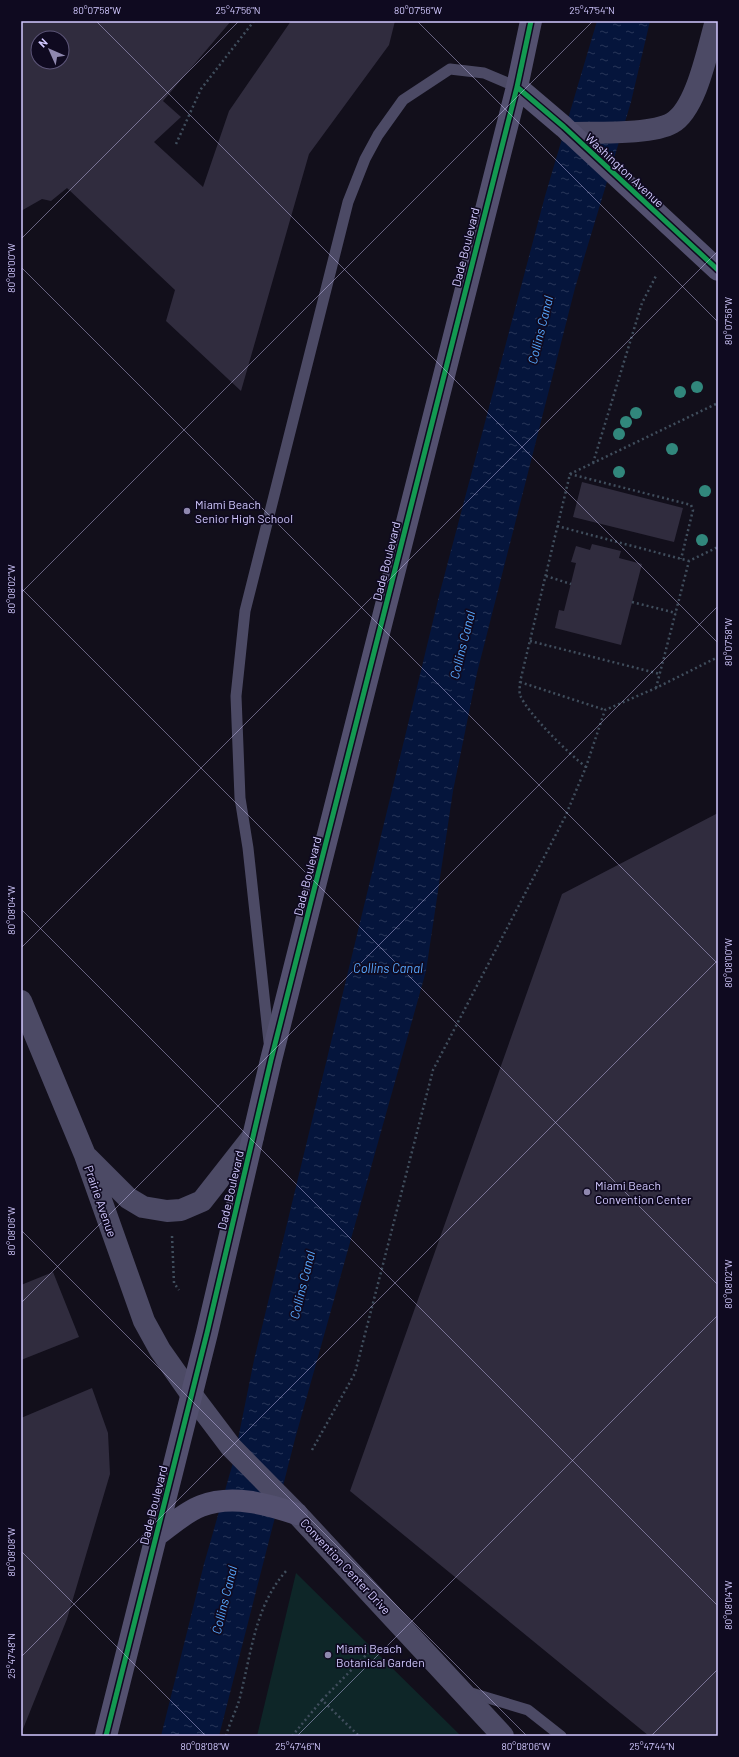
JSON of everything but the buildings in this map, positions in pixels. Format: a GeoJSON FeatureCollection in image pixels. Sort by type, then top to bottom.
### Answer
{"type":"FeatureCollection","features":[{"type":"Feature","properties":{"kind":"main road","name":"Dade Boulevard"},"geometry":{"type":"LineString","coordinates":[[106,1736],[191,1394],[271,1060],[517,87],[531,21]]}},
{"type":"Feature","properties":{"kind":"main road","name":"Washington Avenue"},"geometry":{"type":"LineString","coordinates":[[517,87],[618,176],[718,270]]}},
{"type":"Feature","properties":{"kind":"main road"},"geometry":{"type":"LineString","coordinates":[[156,1536],[192,1511],[213,1503],[236,1500],[288,1509]]}},
{"type":"Feature","properties":{"kind":"street"},"geometry":{"type":"LineString","coordinates":[[567,130],[653,129],[672,123],[682,115],[695,93],[716,21]]}},
{"type":"Feature","properties":{"kind":"street","name":"Prairie Avenue"},"geometry":{"type":"LineString","coordinates":[[21,1001],[85,1155],[144,1321],[160,1350],[191,1394]]}},
{"type":"Feature","properties":{"kind":"street"},"geometry":{"type":"LineString","coordinates":[[85,1155],[128,1198],[143,1207],[167,1211],[182,1210],[202,1201],[253,1136]]}},
{"type":"Feature","properties":{"kind":"street","name":"Convention Center Drive"},"geometry":{"type":"LineString","coordinates":[[191,1394],[232,1446],[288,1509],[503,1736]]}},
{"type":"Feature","properties":{"kind":"lane"},"geometry":{"type":"LineString","coordinates":[[271,1060],[248,848],[240,798],[236,696],[245,611],[255,568],[348,202],[365,159],[378,135],[403,100],[450,70],[484,73],[517,87]]}},
{"type":"Feature","properties":{"kind":"lane"},"geometry":{"type":"LineString","coordinates":[[461,1690],[528,1710],[561,1736]]}},
{"type":"Feature","properties":{"kind":"path"},"geometry":{"type":"LineString","coordinates":[[176,144],[201,89],[254,21]]}},
{"type":"Feature","properties":{"kind":"path"},"geometry":{"type":"LineString","coordinates":[[593,463],[642,303],[657,274]]}},
{"type":"Feature","properties":{"kind":"path"},"geometry":{"type":"LineString","coordinates":[[570,474],[718,403]]}},
{"type":"Feature","properties":{"kind":"path"},"geometry":{"type":"LineString","coordinates":[[570,474],[520,682],[519,693],[528,708],[572,756],[586,767]]}},
{"type":"Feature","properties":{"kind":"path"},"geometry":{"type":"LineString","coordinates":[[570,474],[690,505],[693,510],[681,559]]}},
{"type":"Feature","properties":{"kind":"path"},"geometry":{"type":"LineString","coordinates":[[557,526],[689,561],[718,547]]}},
{"type":"Feature","properties":{"kind":"path"},"geometry":{"type":"LineString","coordinates":[[656,688],[689,561]]}},
{"type":"Feature","properties":{"kind":"path"},"geometry":{"type":"LineString","coordinates":[[546,576],[571,584]]}},
{"type":"Feature","properties":{"kind":"path"},"geometry":{"type":"LineString","coordinates":[[632,602],[676,613]]}},
{"type":"Feature","properties":{"kind":"path"},"geometry":{"type":"LineString","coordinates":[[530,641],[660,674]]}},
{"type":"Feature","properties":{"kind":"path"},"geometry":{"type":"LineString","coordinates":[[520,682],[605,710],[656,688],[718,657]]}},
{"type":"Feature","properties":{"kind":"path"},"geometry":{"type":"LineString","coordinates":[[312,1450],[355,1373],[433,1070],[565,817],[586,767],[605,710]]}},
{"type":"Feature","properties":{"kind":"path"},"geometry":{"type":"LineString","coordinates":[[172,1231],[173,1289]]}},
{"type":"Feature","properties":{"kind":"path"},"geometry":{"type":"LineString","coordinates":[[174,1283],[179,1290]]}},
{"type":"Feature","properties":{"kind":"path"},"geometry":{"type":"LineString","coordinates":[[226,1736],[230,1721],[238,1706],[251,1649],[262,1611],[274,1584],[288,1568]]}},
{"type":"Feature","properties":{"kind":"path"},"geometry":{"type":"LineString","coordinates":[[292,1736],[322,1700],[368,1653]]}},
{"type":"Feature","properties":{"kind":"path"},"geometry":{"type":"LineString","coordinates":[[322,1700],[359,1736]]}},
{"type":"Feature","properties":{"kind":"green space","name":"Miami Beach Botanical Garden"},"geometry":{"type":"Polygon","coordinates":[[[296,1573],[461,1736],[257,1736],[296,1573]]]}},
{"type":"Feature","properties":{"kind":"water","name":"Collins Canal"},"geometry":{"type":"Polygon","coordinates":[[[597,21],[650,21],[631,102],[575,288],[477,673],[453,791],[426,971],[295,1439],[219,1736],[161,1736],[204,1564],[234,1459],[254,1360],[440,592],[545,196],[597,21]]]}},
{"type":"Feature","properties":{"kind":"cycle path"},"geometry":{"type":"LineString","coordinates":[[106,1736],[207,1333],[271,1060],[517,87],[531,21]]}},
{"type":"Feature","properties":{"kind":"cycle path"},"geometry":{"type":"LineString","coordinates":[[517,87],[564,127],[718,270]]}},
{"type":"Feature","properties":{"kind":"place","name":"Miami Beach Senior High School"},"geometry":{"type":"Point","coordinates":[187,511]}},
{"type":"Feature","properties":{"kind":"place","name":"Miami Beach Convention Center"},"geometry":{"type":"Point","coordinates":[587,1192]}},
{"type":"Feature","properties":{"kind":"place","name":"Miami Beach Botanical Garden"},"geometry":{"type":"Point","coordinates":[328,1655]}}]}
